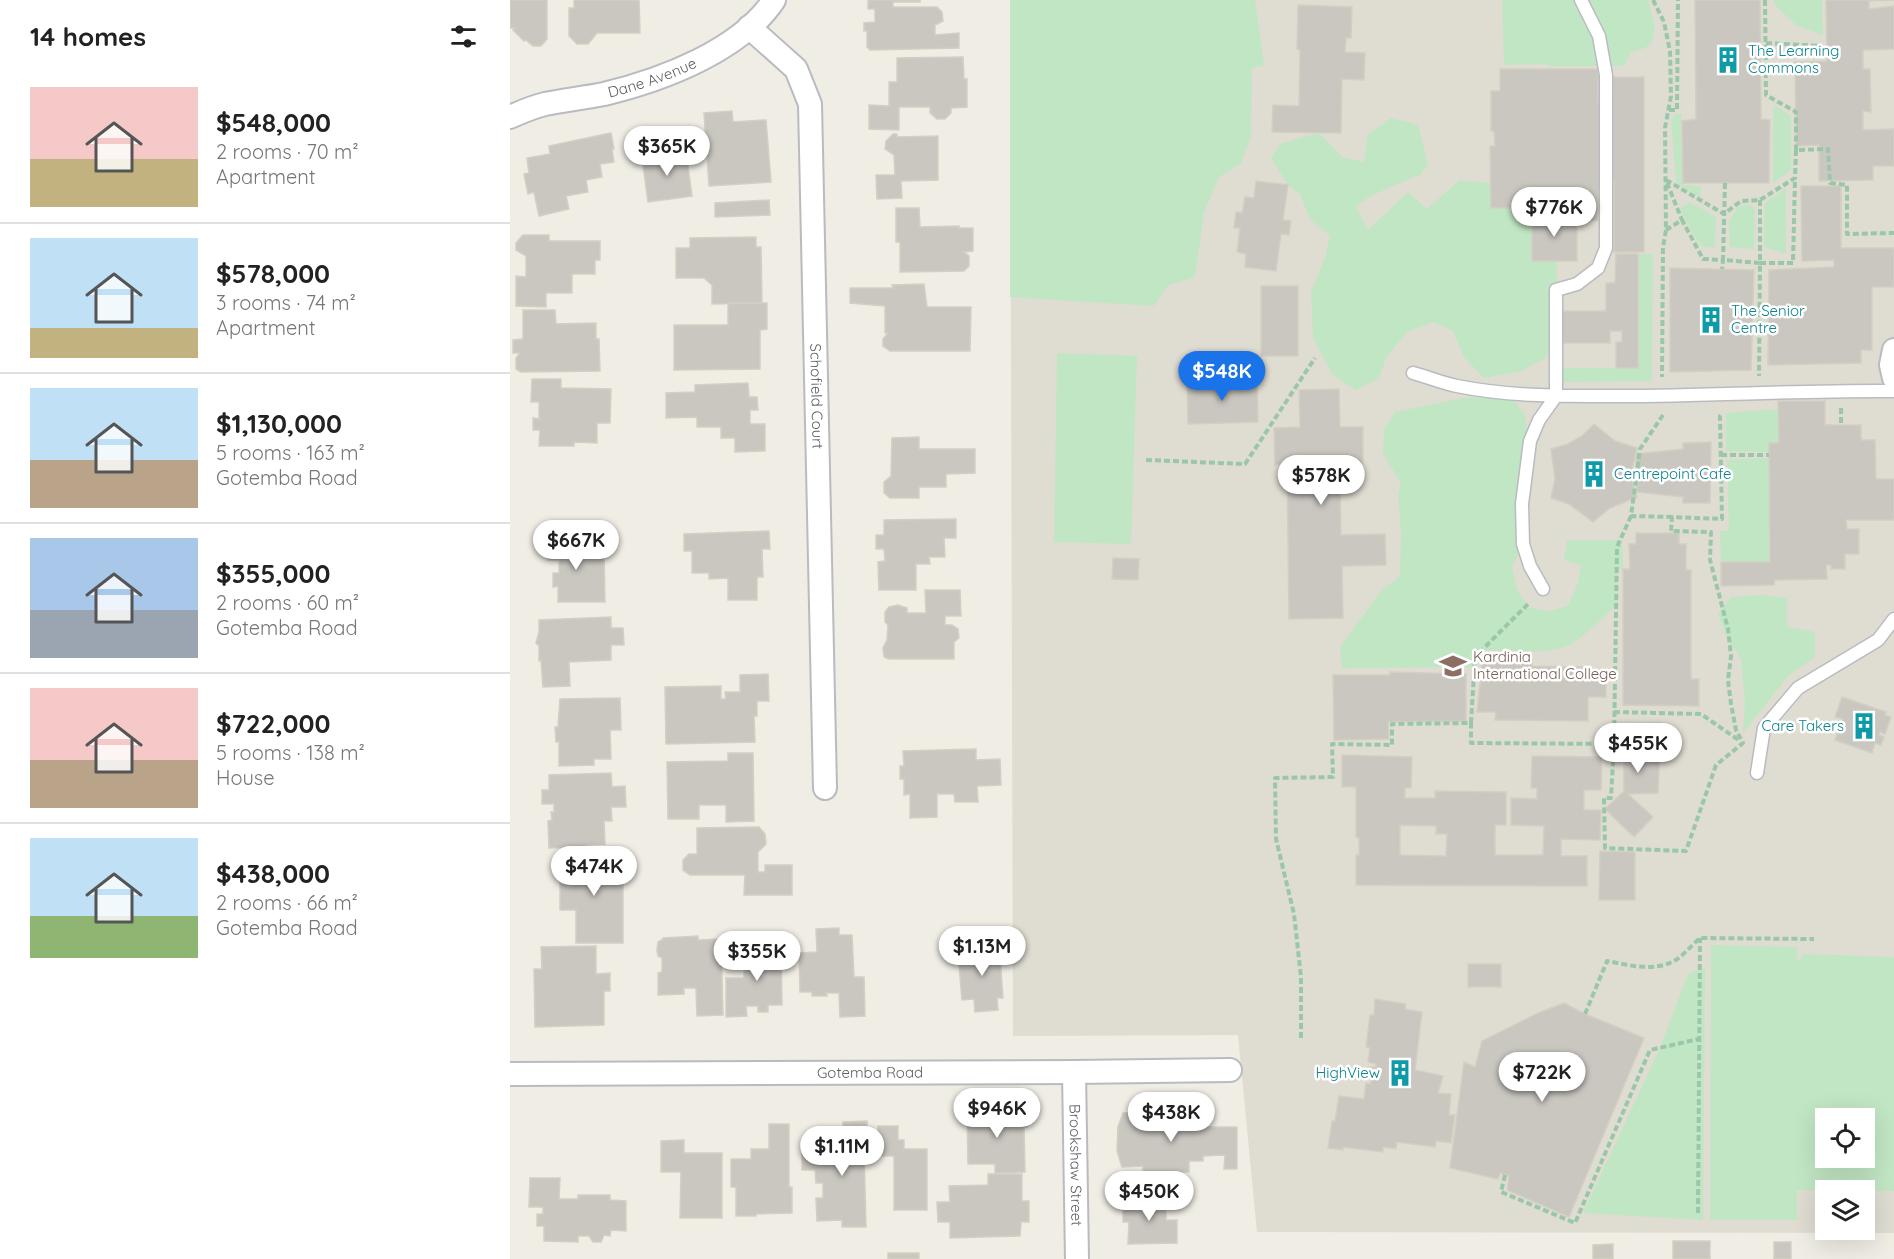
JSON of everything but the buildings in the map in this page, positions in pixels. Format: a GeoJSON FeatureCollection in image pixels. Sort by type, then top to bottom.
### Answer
{"type":"FeatureCollection","features":[{"type":"Feature","properties":{"kind":"street","name":"Dane Avenue"},"geometry":{"type":"LineString","coordinates":[[510,117],[543,104],[605,93],[670,73],[713,54],[749,27],[774,0]]}},
{"type":"Feature","properties":{"kind":"street","name":"Schofield Court"},"geometry":{"type":"LineString","coordinates":[[749,27],[796,69],[810,104],[825,788]]}},
{"type":"Feature","properties":{"kind":"street"},"geometry":{"type":"LineString","coordinates":[[1894,350],[1891,365],[1894,378]]}},
{"type":"Feature","properties":{"kind":"street","name":"Gotemba Road"},"geometry":{"type":"LineString","coordinates":[[510,1074],[1230,1070]]}},
{"type":"Feature","properties":{"kind":"street","name":"Brookshaw Street"},"geometry":{"type":"LineString","coordinates":[[1074,1072],[1077,1259]]}},
{"type":"Feature","properties":{"kind":"lane"},"geometry":{"type":"LineString","coordinates":[[1543,589],[1530,566],[1523,543],[1522,504],[1530,441],[1539,420],[1556,396],[1556,290],[1577,284],[1598,268],[1606,248],[1606,75],[1599,36],[1581,0]]}},
{"type":"Feature","properties":{"kind":"lane"},"geometry":{"type":"LineString","coordinates":[[1413,373],[1455,386],[1556,396],[1662,396],[1840,390],[1894,392]]}},
{"type":"Feature","properties":{"kind":"lane"},"geometry":{"type":"LineString","coordinates":[[1757,773],[1764,728],[1798,688],[1878,640],[1894,619]]}},
{"type":"Feature","properties":{"kind":"path"},"geometry":{"type":"LineString","coordinates":[[1653,0],[1664,22],[1670,51],[1671,96],[1665,128],[1666,230],[1662,247],[1663,417],[1640,449],[1631,516],[1617,547],[1614,744],[1611,798],[1604,798],[1605,848],[1686,851],[1716,765],[1743,743]]}},
{"type":"Feature","properties":{"kind":"path"},"geometry":{"type":"LineString","coordinates":[[1669,110],[1677,110],[1678,0]]}},
{"type":"Feature","properties":{"kind":"path"},"geometry":{"type":"LineString","coordinates":[[1666,179],[1682,220],[1703,259],[1793,263],[1796,112],[1766,95],[1765,0]]}},
{"type":"Feature","properties":{"kind":"path"},"geometry":{"type":"LineString","coordinates":[[1766,43],[1820,46]]}},
{"type":"Feature","properties":{"kind":"path"},"geometry":{"type":"LineString","coordinates":[[1796,150],[1828,149],[1830,183],[1847,185],[1847,234],[1894,233]]}},
{"type":"Feature","properties":{"kind":"path"},"geometry":{"type":"LineString","coordinates":[[1724,214],[1741,201],[1760,200],[1795,178]]}},
{"type":"Feature","properties":{"kind":"path"},"geometry":{"type":"LineString","coordinates":[[1666,179],[1724,214]]}},
{"type":"Feature","properties":{"kind":"path"},"geometry":{"type":"LineString","coordinates":[[1722,269],[1725,183]]}},
{"type":"Feature","properties":{"kind":"path"},"geometry":{"type":"LineString","coordinates":[[1749,377],[1759,377],[1760,200]]}},
{"type":"Feature","properties":{"kind":"path"},"geometry":{"type":"LineString","coordinates":[[1666,230],[1682,220]]}},
{"type":"Feature","properties":{"kind":"path"},"geometry":{"type":"LineString","coordinates":[[1146,460],[1245,464],[1315,358]]}},
{"type":"Feature","properties":{"kind":"path"},"geometry":{"type":"LineString","coordinates":[[1662,378],[1672,378]]}},
{"type":"Feature","properties":{"kind":"path"},"geometry":{"type":"LineString","coordinates":[[1631,516],[1722,519],[1720,416],[1742,394]]}},
{"type":"Feature","properties":{"kind":"path"},"geometry":{"type":"LineString","coordinates":[[1721,455],[1769,455]]}},
{"type":"Feature","properties":{"kind":"path"},"geometry":{"type":"LineString","coordinates":[[1672,517],[1671,531],[1711,532],[1710,560],[1728,629],[1731,656],[1728,680],[1731,704],[1736,730],[1743,743]]}},
{"type":"Feature","properties":{"kind":"path"},"geometry":{"type":"LineString","coordinates":[[1543,589],[1475,657],[1471,743],[1614,744]]}},
{"type":"Feature","properties":{"kind":"path"},"geometry":{"type":"LineString","coordinates":[[1614,712],[1701,714],[1743,743]]}},
{"type":"Feature","properties":{"kind":"path"},"geometry":{"type":"LineString","coordinates":[[1301,1038],[1301,977],[1293,914],[1276,839],[1275,778],[1333,777],[1332,744],[1392,745],[1392,724],[1471,723]]}},
{"type":"Feature","properties":{"kind":"path"},"geometry":{"type":"LineString","coordinates":[[1585,1014],[1607,961],[1656,967],[1674,961],[1700,938],[1814,939]]}},
{"type":"Feature","properties":{"kind":"path"},"geometry":{"type":"LineString","coordinates":[[1698,1213],[1700,938]]}},
{"type":"Feature","properties":{"kind":"path"},"geometry":{"type":"LineString","coordinates":[[1505,1175],[1500,1192],[1575,1223],[1650,1050],[1699,1039]]}},
{"type":"Feature","properties":{"kind":"shaded area","name":"Kardinia International College"},"geometry":{"type":"Polygon","coordinates":[[[1010,0],[1894,0],[1894,1233],[1875,1233],[1875,1180],[1815,1180],[1815,1233],[1257,1232],[1238,1035],[1013,1036],[1010,0]]]}},
{"type":"Feature","properties":{"kind":"green space"},"geometry":{"type":"Polygon","coordinates":[[[1010,0],[1255,0],[1264,65],[1252,68],[1251,136],[1241,163],[1219,177],[1204,212],[1195,277],[1169,285],[1153,306],[1010,297],[1010,0]]]}},
{"type":"Feature","properties":{"kind":"green space"},"geometry":{"type":"Polygon","coordinates":[[[1502,0],[1648,0],[1655,28],[1652,42],[1645,48],[1631,52],[1624,66],[1504,65],[1502,0]]]}},
{"type":"Feature","properties":{"kind":"green space"},"geometry":{"type":"Polygon","coordinates":[[[1774,0],[1822,0],[1823,35],[1797,26],[1774,4],[1774,0]]]}},
{"type":"Feature","properties":{"kind":"green space"},"geometry":{"type":"Polygon","coordinates":[[[1773,105],[1791,116],[1791,170],[1773,183],[1773,105]]]}},
{"type":"Feature","properties":{"kind":"green space"},"geometry":{"type":"Polygon","coordinates":[[[1681,113],[1682,185],[1701,186],[1700,197],[1678,185],[1676,180],[1671,120],[1675,114],[1681,113]]]}},
{"type":"Feature","properties":{"kind":"green space"},"geometry":{"type":"Polygon","coordinates":[[[1391,118],[1418,125],[1428,164],[1420,175],[1367,198],[1356,207],[1368,230],[1408,192],[1427,209],[1460,180],[1490,183],[1491,208],[1532,208],[1532,261],[1557,261],[1555,343],[1545,358],[1521,371],[1484,378],[1464,357],[1453,331],[1434,322],[1407,332],[1386,358],[1379,378],[1356,390],[1332,374],[1313,337],[1311,292],[1325,257],[1330,236],[1310,219],[1300,194],[1288,185],[1271,158],[1280,144],[1319,133],[1342,157],[1364,162],[1368,135],[1391,118]]]}},
{"type":"Feature","properties":{"kind":"green space"},"geometry":{"type":"Polygon","coordinates":[[[1786,188],[1786,254],[1764,247],[1765,203],[1786,188]]]}},
{"type":"Feature","properties":{"kind":"green space"},"geometry":{"type":"Polygon","coordinates":[[[1690,202],[1716,217],[1715,247],[1701,245],[1690,230],[1680,208],[1690,202]]]}},
{"type":"Feature","properties":{"kind":"green space"},"geometry":{"type":"Polygon","coordinates":[[[1749,205],[1755,209],[1754,249],[1730,247],[1729,222],[1739,206],[1749,205]]]}},
{"type":"Feature","properties":{"kind":"green space"},"geometry":{"type":"Polygon","coordinates":[[[1638,254],[1653,254],[1652,381],[1561,382],[1561,368],[1638,368],[1638,254]]]}},
{"type":"Feature","properties":{"kind":"green space"},"geometry":{"type":"Polygon","coordinates":[[[1057,353],[1137,356],[1131,544],[1054,542],[1057,353]]]}},
{"type":"Feature","properties":{"kind":"green space"},"geometry":{"type":"Polygon","coordinates":[[[1511,397],[1525,415],[1530,446],[1523,544],[1512,567],[1517,590],[1529,608],[1550,611],[1568,606],[1578,583],[1581,565],[1564,560],[1567,540],[1622,540],[1623,569],[1618,569],[1617,605],[1582,636],[1561,648],[1530,652],[1476,650],[1474,667],[1342,668],[1340,647],[1381,591],[1400,576],[1401,532],[1398,495],[1401,483],[1383,454],[1384,429],[1395,412],[1463,398],[1511,397]]]}},
{"type":"Feature","properties":{"kind":"green space"},"geometry":{"type":"Polygon","coordinates":[[[1779,409],[1779,443],[1769,443],[1769,452],[1726,451],[1726,413],[1779,409]]]}},
{"type":"Feature","properties":{"kind":"green space"},"geometry":{"type":"Polygon","coordinates":[[[1769,458],[1770,562],[1721,562],[1720,531],[1729,531],[1727,460],[1769,458]]]}},
{"type":"Feature","properties":{"kind":"green space"},"geometry":{"type":"Polygon","coordinates":[[[1762,595],[1787,598],[1787,627],[1815,632],[1815,657],[1789,675],[1743,733],[1745,703],[1741,659],[1727,638],[1718,614],[1731,597],[1762,595]]]}},
{"type":"Feature","properties":{"kind":"green space"},"geometry":{"type":"Polygon","coordinates":[[[1711,945],[1797,947],[1797,962],[1804,954],[1894,957],[1894,1191],[1875,1191],[1875,1180],[1815,1180],[1815,1190],[1797,1190],[1797,1220],[1710,1220],[1711,945]]]}},
{"type":"Feature","properties":{"kind":"green space"},"geometry":{"type":"Polygon","coordinates":[[[1705,968],[1703,1220],[1583,1213],[1660,1048],[1688,974],[1705,968]]]}},
{"type":"Feature","properties":{"kind":"place","name":"The Learning Commons"},"geometry":{"type":"Point","coordinates":[1728,60]}},
{"type":"Feature","properties":{"kind":"place","name":"The Senior Centre"},"geometry":{"type":"Point","coordinates":[1711,320]}},
{"type":"Feature","properties":{"kind":"place","name":"Centrepoint Cafe"},"geometry":{"type":"Point","coordinates":[1594,474]}},
{"type":"Feature","properties":{"kind":"place","name":"Kardinia International College"},"geometry":{"type":"Point","coordinates":[1453,666]}},
{"type":"Feature","properties":{"kind":"place","name":"Care Takers"},"geometry":{"type":"Point","coordinates":[1864,726]}},
{"type":"Feature","properties":{"kind":"place","name":"HighView"},"geometry":{"type":"Point","coordinates":[1400,1073]}}]}
